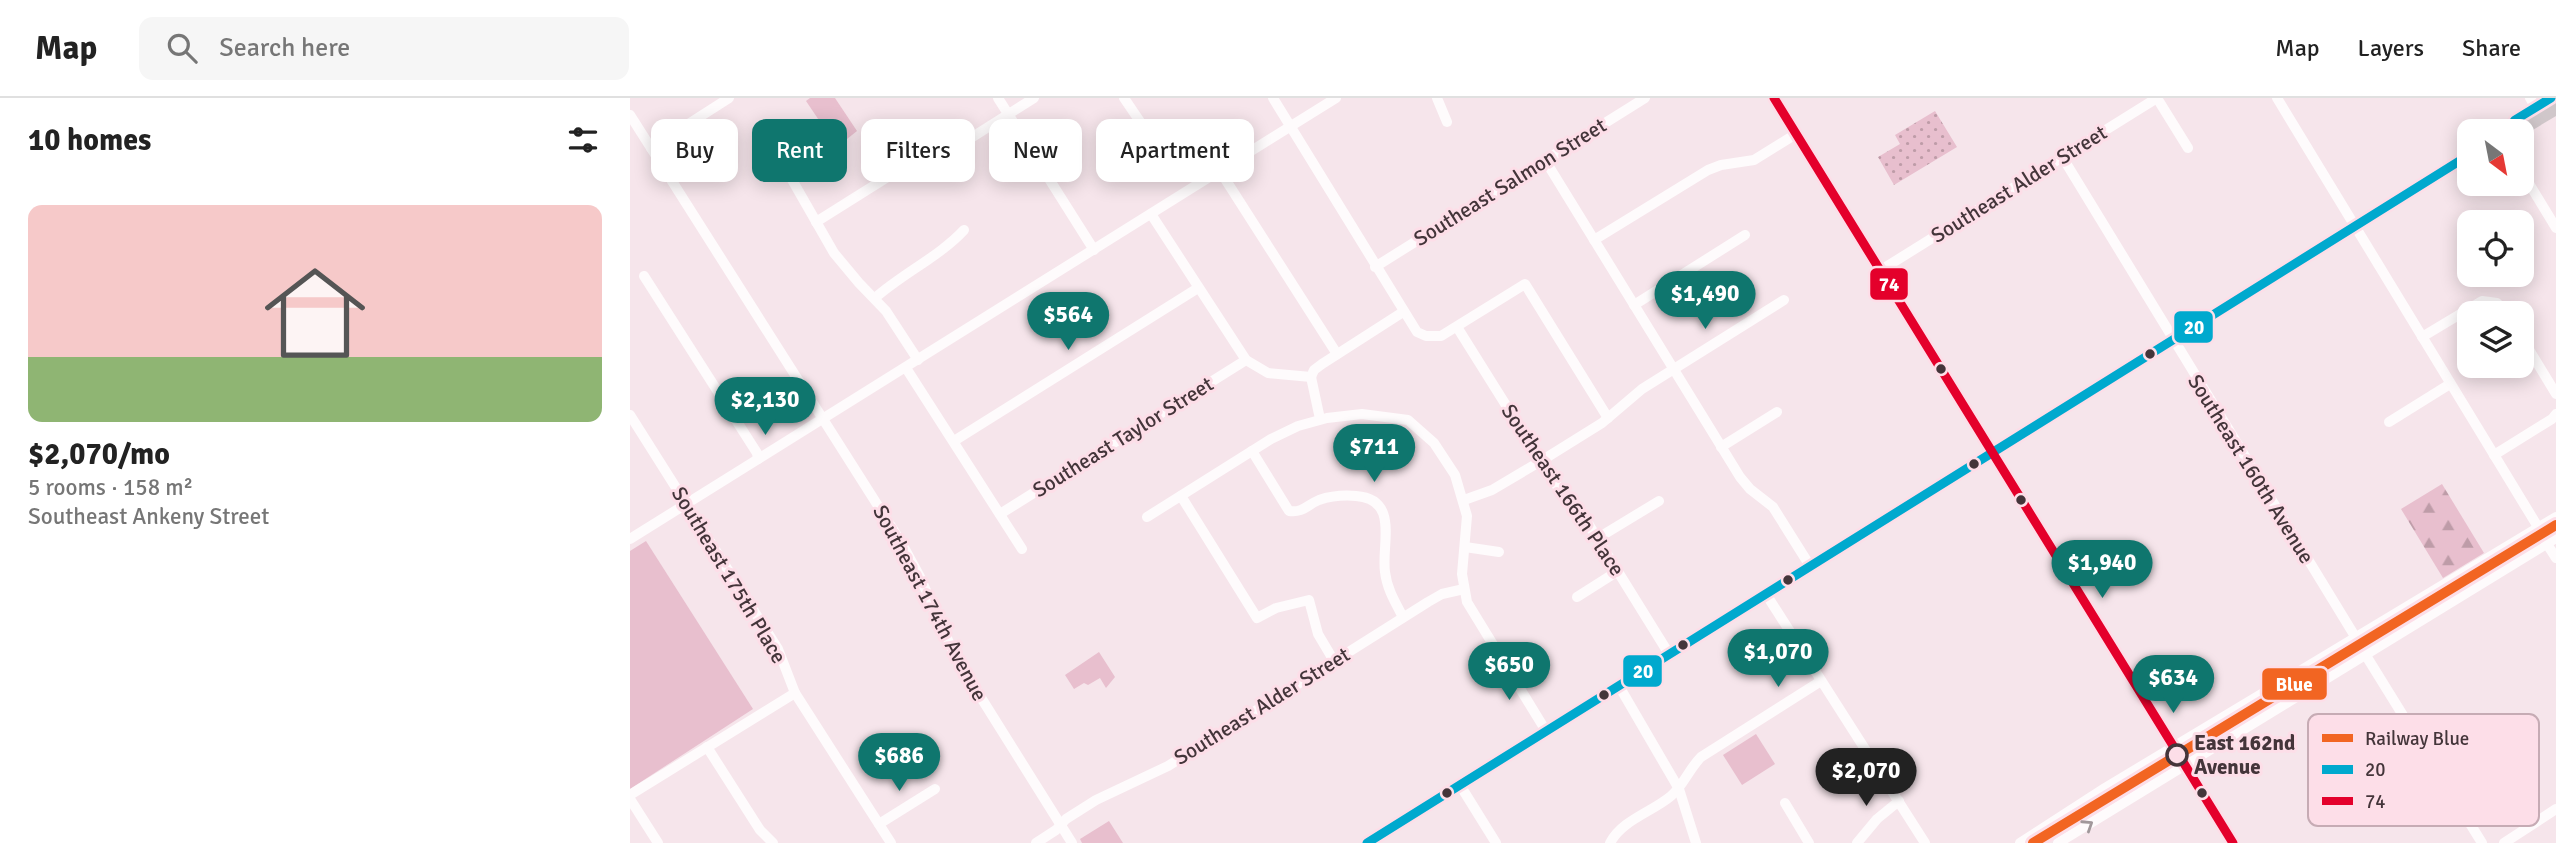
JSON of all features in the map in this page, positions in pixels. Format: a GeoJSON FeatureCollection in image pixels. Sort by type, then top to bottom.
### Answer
{"type":"FeatureCollection","features":[{"type":"Feature","properties":{"kind":"main road"},"geometry":{"type":"LineString","coordinates":[[1774,98],[2233,843]]}},
{"type":"Feature","properties":{"kind":"main road"},"geometry":{"type":"LineString","coordinates":[[2516,119],[2533,103],[2552,98]]}},
{"type":"Feature","properties":{"kind":"main road"},"geometry":{"type":"LineString","coordinates":[[2534,122],[2556,109]]}},
{"type":"Feature","properties":{"kind":"main road"},"geometry":{"type":"LineString","coordinates":[[1367,843],[2457,162]]}},
{"type":"Feature","properties":{"kind":"street"},"geometry":{"type":"LineString","coordinates":[[696,119],[729,98]]}},
{"type":"Feature","properties":{"kind":"street"},"geometry":{"type":"LineString","coordinates":[[998,98],[1094,250]]}},
{"type":"Feature","properties":{"kind":"street"},"geometry":{"type":"LineString","coordinates":[[816,222],[921,156],[956,146],[1034,98]]}},
{"type":"Feature","properties":{"kind":"street"},"geometry":{"type":"LineString","coordinates":[[1124,98],[1138,119]]}},
{"type":"Feature","properties":{"kind":"street"},"geometry":{"type":"LineString","coordinates":[[1273,98],[1417,332],[1426,336],[1441,336],[1525,284],[1608,418]]}},
{"type":"Feature","properties":{"kind":"street"},"geometry":{"type":"LineString","coordinates":[[1254,149],[1336,98]]}},
{"type":"Feature","properties":{"kind":"street"},"geometry":{"type":"LineString","coordinates":[[1437,98],[1447,122]]}},
{"type":"Feature","properties":{"kind":"street","name":"Southeast Salmon Street"},"geometry":{"type":"LineString","coordinates":[[1375,267],[1645,98]]}},
{"type":"Feature","properties":{"kind":"street"},"geometry":{"type":"LineString","coordinates":[[2157,98],[2188,148]]}},
{"type":"Feature","properties":{"kind":"street","name":"Southeast Alder Street"},"geometry":{"type":"LineString","coordinates":[[1881,270],[2157,98]]}},
{"type":"Feature","properties":{"kind":"street"},"geometry":{"type":"LineString","coordinates":[[2277,98],[2538,527]]}},
{"type":"Feature","properties":{"kind":"street","name":"Southeast 174th Avenue"},"geometry":{"type":"LineString","coordinates":[[630,115],[634,129],[651,148]]}},
{"type":"Feature","properties":{"kind":"street"},"geometry":{"type":"LineString","coordinates":[[1594,240],[1708,170],[1721,165],[1754,160],[1796,134]]}},
{"type":"Feature","properties":{"kind":"street","name":"Southeast 160th Avenue"},"geometry":{"type":"LineString","coordinates":[[2064,155],[2066,163],[2172,340],[2356,638]]}},
{"type":"Feature","properties":{"kind":"street"},"geometry":{"type":"LineString","coordinates":[[1545,160],[1745,484],[1773,507],[1810,566]]}},
{"type":"Feature","properties":{"kind":"street","name":"Southeast 174th Avenue"},"geometry":{"type":"LineString","coordinates":[[673,182],[910,556],[955,656],[1072,843]]}},
{"type":"Feature","properties":{"kind":"street"},"geometry":{"type":"LineString","coordinates":[[793,182],[844,266],[895,323],[918,360]]}},
{"type":"Feature","properties":{"kind":"street"},"geometry":{"type":"LineString","coordinates":[[630,540],[1202,182]]}},
{"type":"Feature","properties":{"kind":"street"},"geometry":{"type":"LineString","coordinates":[[1227,182],[1338,355]]}},
{"type":"Feature","properties":{"kind":"street"},"geometry":{"type":"LineString","coordinates":[[2534,192],[2556,228]]}},
{"type":"Feature","properties":{"kind":"street"},"geometry":{"type":"LineString","coordinates":[[1151,214],[1246,360],[1268,373],[1311,377]]}},
{"type":"Feature","properties":{"kind":"street"},"geometry":{"type":"LineString","coordinates":[[875,298],[964,230]]}},
{"type":"Feature","properties":{"kind":"street"},"geometry":{"type":"LineString","coordinates":[[1634,305],[1745,235]]}},
{"type":"Feature","properties":{"kind":"street"},"geometry":{"type":"LineString","coordinates":[[644,276],[757,453],[758,460]]}},
{"type":"Feature","properties":{"kind":"street"},"geometry":{"type":"LineString","coordinates":[[954,441],[1199,288]]}},
{"type":"Feature","properties":{"kind":"street"},"geometry":{"type":"LineString","coordinates":[[1464,499],[1492,490],[1541,461],[1608,418],[1634,395],[1673,369],[1784,300]]}},
{"type":"Feature","properties":{"kind":"street"},"geometry":{"type":"LineString","coordinates":[[1320,419],[1311,377],[1314,370],[1403,312]]}},
{"type":"Feature","properties":{"kind":"street"},"geometry":{"type":"LineString","coordinates":[[2422,337],[2457,316]]}},
{"type":"Feature","properties":{"kind":"street","name":"Southeast 166th Place"},"geometry":{"type":"LineString","coordinates":[[1457,327],[1541,461],[1598,538],[1669,654]]}},
{"type":"Feature","properties":{"kind":"street"},"geometry":{"type":"LineString","coordinates":[[2534,358],[2556,394]]}},
{"type":"Feature","properties":{"kind":"street","name":"Southeast Taylor Street"},"geometry":{"type":"LineString","coordinates":[[1000,514],[1246,360]]}},
{"type":"Feature","properties":{"kind":"street"},"geometry":{"type":"LineString","coordinates":[[906,368],[1022,549]]}},
{"type":"Feature","properties":{"kind":"street"},"geometry":{"type":"LineString","coordinates":[[2389,422],[2450,384]]}},
{"type":"Feature","properties":{"kind":"street"},"geometry":{"type":"LineString","coordinates":[[1408,421],[1412,409]]}},
{"type":"Feature","properties":{"kind":"street"},"geometry":{"type":"LineString","coordinates":[[1721,447],[1777,412]]}},
{"type":"Feature","properties":{"kind":"street"},"geometry":{"type":"LineString","coordinates":[[1147,517],[1283,432],[1320,419],[1362,414],[1408,421],[1434,443],[1455,475],[1467,516],[1462,563],[1464,589],[1470,610],[1546,731]]}},
{"type":"Feature","properties":{"kind":"street"},"geometry":{"type":"LineString","coordinates":[[2494,454],[2556,414]]}},
{"type":"Feature","properties":{"kind":"street","name":"Southeast 175th Place"},"geometry":{"type":"LineString","coordinates":[[630,415],[778,649],[794,693],[891,843]]}},
{"type":"Feature","properties":{"kind":"street"},"geometry":{"type":"LineString","coordinates":[[1252,451],[1289,511],[1299,512],[1321,499],[1340,496],[1359,496],[1379,507],[1386,522],[1384,562],[1388,588],[1403,617]]}},
{"type":"Feature","properties":{"kind":"street"},"geometry":{"type":"LineString","coordinates":[[1181,496],[1258,618],[1276,608],[1310,600],[1318,634],[1334,660]]}},
{"type":"Feature","properties":{"kind":"street"},"geometry":{"type":"LineString","coordinates":[[1598,538],[1659,501]]}},
{"type":"Feature","properties":{"kind":"street"},"geometry":{"type":"LineString","coordinates":[[2058,843],[2179,757],[2356,638],[2556,517]]}},
{"type":"Feature","properties":{"kind":"street"},"geometry":{"type":"LineString","coordinates":[[2020,843],[2365,654],[2552,541],[2556,558]]}},
{"type":"Feature","properties":{"kind":"street"},"geometry":{"type":"LineString","coordinates":[[1465,547],[1499,552]]}},
{"type":"Feature","properties":{"kind":"street"},"geometry":{"type":"LineString","coordinates":[[1577,597],[1618,571]]}},
{"type":"Feature","properties":{"kind":"street","name":"Southeast Alder Street"},"geometry":{"type":"LineString","coordinates":[[1036,843],[1096,800],[1168,766],[1403,617],[1443,594],[1464,589]]}},
{"type":"Feature","properties":{"kind":"street"},"geometry":{"type":"LineString","coordinates":[[1766,594],[1925,843]]}},
{"type":"Feature","properties":{"kind":"street"},"geometry":{"type":"LineString","coordinates":[[2365,654],[2402,714]]}},
{"type":"Feature","properties":{"kind":"street"},"geometry":{"type":"LineString","coordinates":[[1610,843],[1620,829],[1679,789],[1689,770],[1701,757],[1821,681]]}},
{"type":"Feature","properties":{"kind":"street"},"geometry":{"type":"LineString","coordinates":[[1619,686],[1679,789],[1699,842]]}},
{"type":"Feature","properties":{"kind":"street"},"geometry":{"type":"LineString","coordinates":[[658,843],[630,797],[794,693]]}},
{"type":"Feature","properties":{"kind":"street"},"geometry":{"type":"LineString","coordinates":[[707,747],[760,830],[773,843]]}},
{"type":"Feature","properties":{"kind":"street"},"geometry":{"type":"LineString","coordinates":[[1460,785],[1496,843]]}},
{"type":"Feature","properties":{"kind":"street"},"geometry":{"type":"LineString","coordinates":[[879,824],[936,789]]}},
{"type":"Feature","properties":{"kind":"street"},"geometry":{"type":"LineString","coordinates":[[1857,843],[1884,812],[1899,801]]}},
{"type":"Feature","properties":{"kind":"street"},"geometry":{"type":"LineString","coordinates":[[1785,803],[1809,843]]}},
{"type":"Feature","properties":{"kind":"street"},"geometry":{"type":"LineString","coordinates":[[2539,820],[2556,809]]}},
{"type":"Feature","properties":{"kind":"street"},"geometry":{"type":"LineString","coordinates":[[2471,826],[2482,843]]}},
{"type":"Feature","properties":{"kind":"street"},"geometry":{"type":"LineString","coordinates":[[2504,843],[2530,826]]}},
{"type":"Feature","properties":{"kind":"green space"},"geometry":{"type":"Polygon","coordinates":[[[810,98],[835,98],[857,131],[847,139],[847,119],[818,119],[806,101],[810,98]]]}},
{"type":"Feature","properties":{"kind":"green space"},"geometry":{"type":"Polygon","coordinates":[[[1935,111],[1957,147],[1894,185],[1878,157],[1900,144],[1895,135],[1935,111]]]}},
{"type":"Feature","properties":{"kind":"green space"},"geometry":{"type":"Polygon","coordinates":[[[2442,484],[2484,553],[2443,578],[2401,509],[2442,484]]]}},
{"type":"Feature","properties":{"kind":"green space"},"geometry":{"type":"Polygon","coordinates":[[[646,541],[753,709],[630,789],[630,551],[646,541]]]}},
{"type":"Feature","properties":{"kind":"green space"},"geometry":{"type":"Polygon","coordinates":[[[1099,652],[1115,677],[1106,688],[1100,678],[1074,689],[1065,675],[1099,652]]]}},
{"type":"Feature","properties":{"kind":"green space"},"geometry":{"type":"Polygon","coordinates":[[[1756,734],[1775,764],[1742,785],[1723,755],[1756,734]]]}},
{"type":"Feature","properties":{"kind":"green space"},"geometry":{"type":"Polygon","coordinates":[[[1109,821],[1123,843],[1082,843],[1080,839],[1109,821]]]}},
{"type":"Feature","properties":{"kind":"rail line","name":"Blue"},"geometry":{"type":"LineString","coordinates":[[2033,843],[2556,525]]}},
{"type":"Feature","properties":{"kind":"transit line","name":"74"},"geometry":{"type":"LineString","coordinates":[[1774,98],[2233,843]]}},
{"type":"Feature","properties":{"kind":"transit line","name":"20"},"geometry":{"type":"LineString","coordinates":[[2517,119],[2551,98]]}},
{"type":"Feature","properties":{"kind":"transit line","name":"20"},"geometry":{"type":"LineString","coordinates":[[1367,843],[2457,162]]}},
{"type":"Feature","properties":{"kind":"place","name":"East 162nd Avenue"},"geometry":{"type":"Point","coordinates":[2177,755]}}]}
